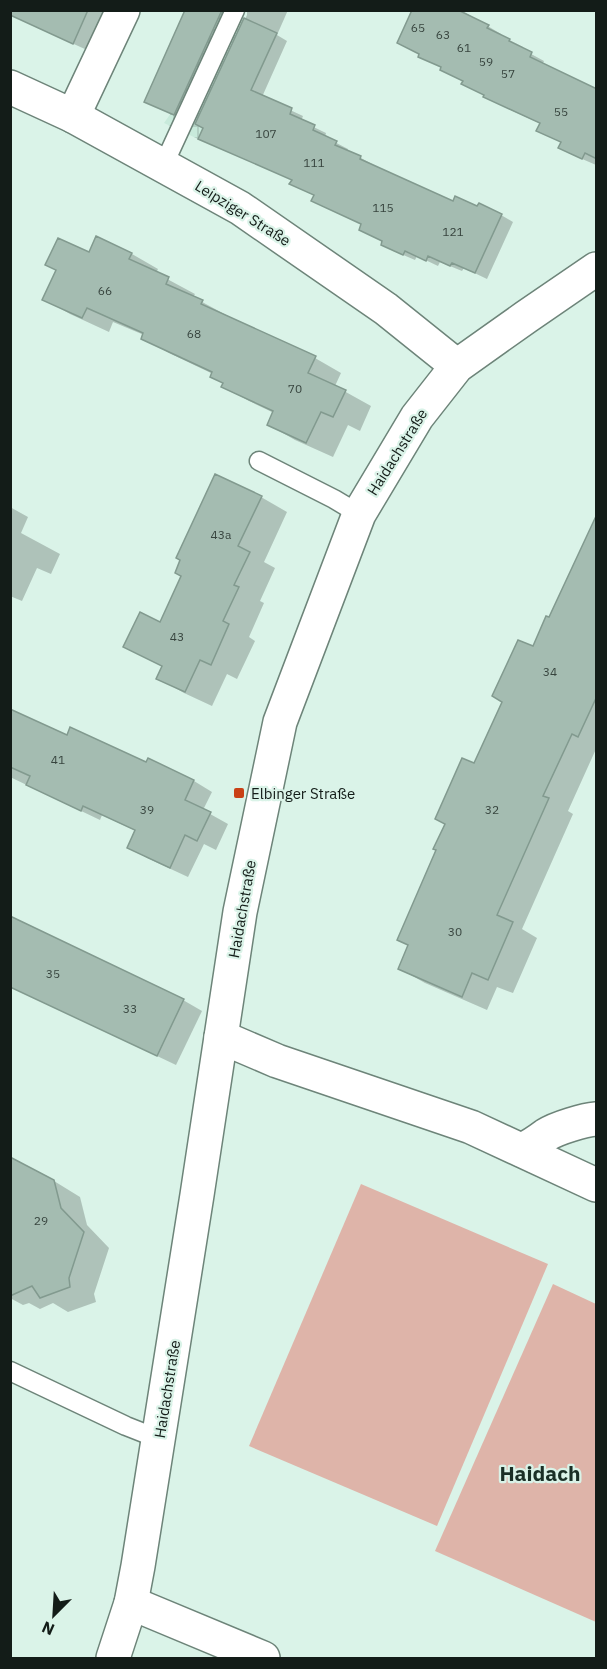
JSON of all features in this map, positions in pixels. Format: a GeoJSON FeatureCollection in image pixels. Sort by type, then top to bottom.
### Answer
{"type":"FeatureCollection","features":[{"type":"Feature","properties":{"kind":"street"},"geometry":{"type":"LineString","coordinates":[[73,116],[123,10]]}},
{"type":"Feature","properties":{"kind":"street","name":"Leipziger Straße"},"geometry":{"type":"LineString","coordinates":[[10,87],[73,116],[240,208],[386,309],[457,366]]}},
{"type":"Feature","properties":{"kind":"street","name":"Haidachstraße"},"geometry":{"type":"LineString","coordinates":[[113,1659],[131,1603],[159,1439],[240,912],[280,722],[359,514],[417,417],[457,366],[597,269]]}},
{"type":"Feature","properties":{"kind":"street"},"geometry":{"type":"LineString","coordinates":[[221,1036],[277,1061],[471,1127],[597,1185]]}},
{"type":"Feature","properties":{"kind":"street"},"geometry":{"type":"LineString","coordinates":[[522,1150],[548,1134],[576,1122],[597,1119]]}},
{"type":"Feature","properties":{"kind":"street"},"geometry":{"type":"LineString","coordinates":[[131,1603],[263,1659]]}},
{"type":"Feature","properties":{"kind":"lane"},"geometry":{"type":"LineString","coordinates":[[164,165],[235,10]]}},
{"type":"Feature","properties":{"kind":"lane"},"geometry":{"type":"LineString","coordinates":[[259,461],[359,514]]}},
{"type":"Feature","properties":{"kind":"lane"},"geometry":{"type":"LineString","coordinates":[[10,1371],[126,1426],[159,1439]]}},
{"type":"Feature","properties":{"kind":"shaded area"},"geometry":{"type":"Polygon","coordinates":[[[217,11],[226,11],[251,22],[198,139],[164,123],[171,113],[217,11]]]}},
{"type":"Feature","properties":{"kind":"shaded area"},"geometry":{"type":"Polygon","coordinates":[[[361,1184],[548,1264],[437,1526],[249,1446],[361,1184]]]}},
{"type":"Feature","properties":{"kind":"shaded area"},"geometry":{"type":"Polygon","coordinates":[[[553,1284],[596,1304],[596,1622],[435,1551],[553,1284]]]}},
{"type":"Feature","properties":{"kind":"building"},"geometry":{"type":"Polygon","coordinates":[[[10,10],[88,10],[73,44],[10,15],[10,10]]]}},
{"type":"Feature","properties":{"kind":"building"},"geometry":{"type":"Polygon","coordinates":[[[185,10],[222,10],[174,115],[144,102],[185,10]]]}},
{"type":"Feature","properties":{"kind":"building"},"geometry":{"type":"Polygon","coordinates":[[[412,10],[458,10],[489,25],[487,28],[532,52],[530,57],[597,89],[597,159],[585,153],[582,159],[558,148],[561,142],[536,131],[540,123],[483,97],[484,95],[461,84],[463,81],[440,70],[441,67],[418,57],[419,54],[397,43],[412,10]]]}},
{"type":"Feature","properties":{"kind":"building"},"geometry":{"type":"Polygon","coordinates":[[[244,18],[277,33],[251,90],[292,108],[290,114],[315,125],[313,130],[337,141],[335,145],[361,156],[360,159],[453,201],[455,196],[477,206],[479,203],[502,214],[475,273],[452,263],[450,266],[428,256],[426,261],[405,251],[403,255],[381,245],[382,241],[359,230],[361,224],[311,201],[314,195],[289,184],[292,180],[198,139],[203,128],[195,124],[244,18]]]}},
{"type":"Feature","properties":{"kind":"building"},"geometry":{"type":"Polygon","coordinates":[[[96,236],[132,253],[129,259],[169,277],[166,284],[203,300],[201,304],[316,356],[308,373],[346,390],[333,417],[321,412],[306,443],[267,425],[273,411],[221,387],[223,383],[210,377],[212,372],[141,339],[143,333],[87,308],[82,318],[42,300],[56,270],[45,265],[58,238],[89,252],[96,236]]]}},
{"type":"Feature","properties":{"kind":"building"},"geometry":{"type":"Polygon","coordinates":[[[215,474],[262,496],[238,546],[250,552],[234,585],[239,587],[223,621],[229,624],[211,665],[200,660],[185,692],[156,679],[162,666],[123,647],[140,612],[160,622],[181,576],[175,573],[180,560],[176,558],[215,474]]]}},
{"type":"Feature","properties":{"kind":"building"},"geometry":{"type":"Polygon","coordinates":[[[597,514],[597,696],[578,737],[572,734],[543,796],[549,798],[497,915],[513,922],[488,980],[472,973],[462,997],[398,969],[408,945],[397,940],[436,850],[433,849],[445,824],[435,819],[462,758],[474,763],[502,702],[492,696],[518,640],[533,646],[597,514]]]}},
{"type":"Feature","properties":{"kind":"building"},"geometry":{"type":"Polygon","coordinates":[[[10,709],[67,735],[70,727],[146,762],[148,758],[194,780],[185,800],[211,812],[197,841],[185,835],[170,868],[127,848],[135,830],[83,806],[81,811],[26,785],[30,776],[10,767],[10,709]]]}},
{"type":"Feature","properties":{"kind":"building"},"geometry":{"type":"Polygon","coordinates":[[[10,916],[184,999],[157,1056],[10,987],[10,916]]]}},
{"type":"Feature","properties":{"kind":"building"},"geometry":{"type":"Polygon","coordinates":[[[10,1157],[54,1180],[61,1208],[84,1232],[69,1278],[70,1287],[40,1298],[32,1286],[10,1296],[10,1157]]]}},
{"type":"Feature","properties":{"kind":"place","name":"Elbinger Straße"},"geometry":{"type":"Point","coordinates":[239,793]}},
{"type":"Feature","properties":{"kind":"district","name":"Haidach"},"geometry":{"type":"Point","coordinates":[540,1473]}}]}
